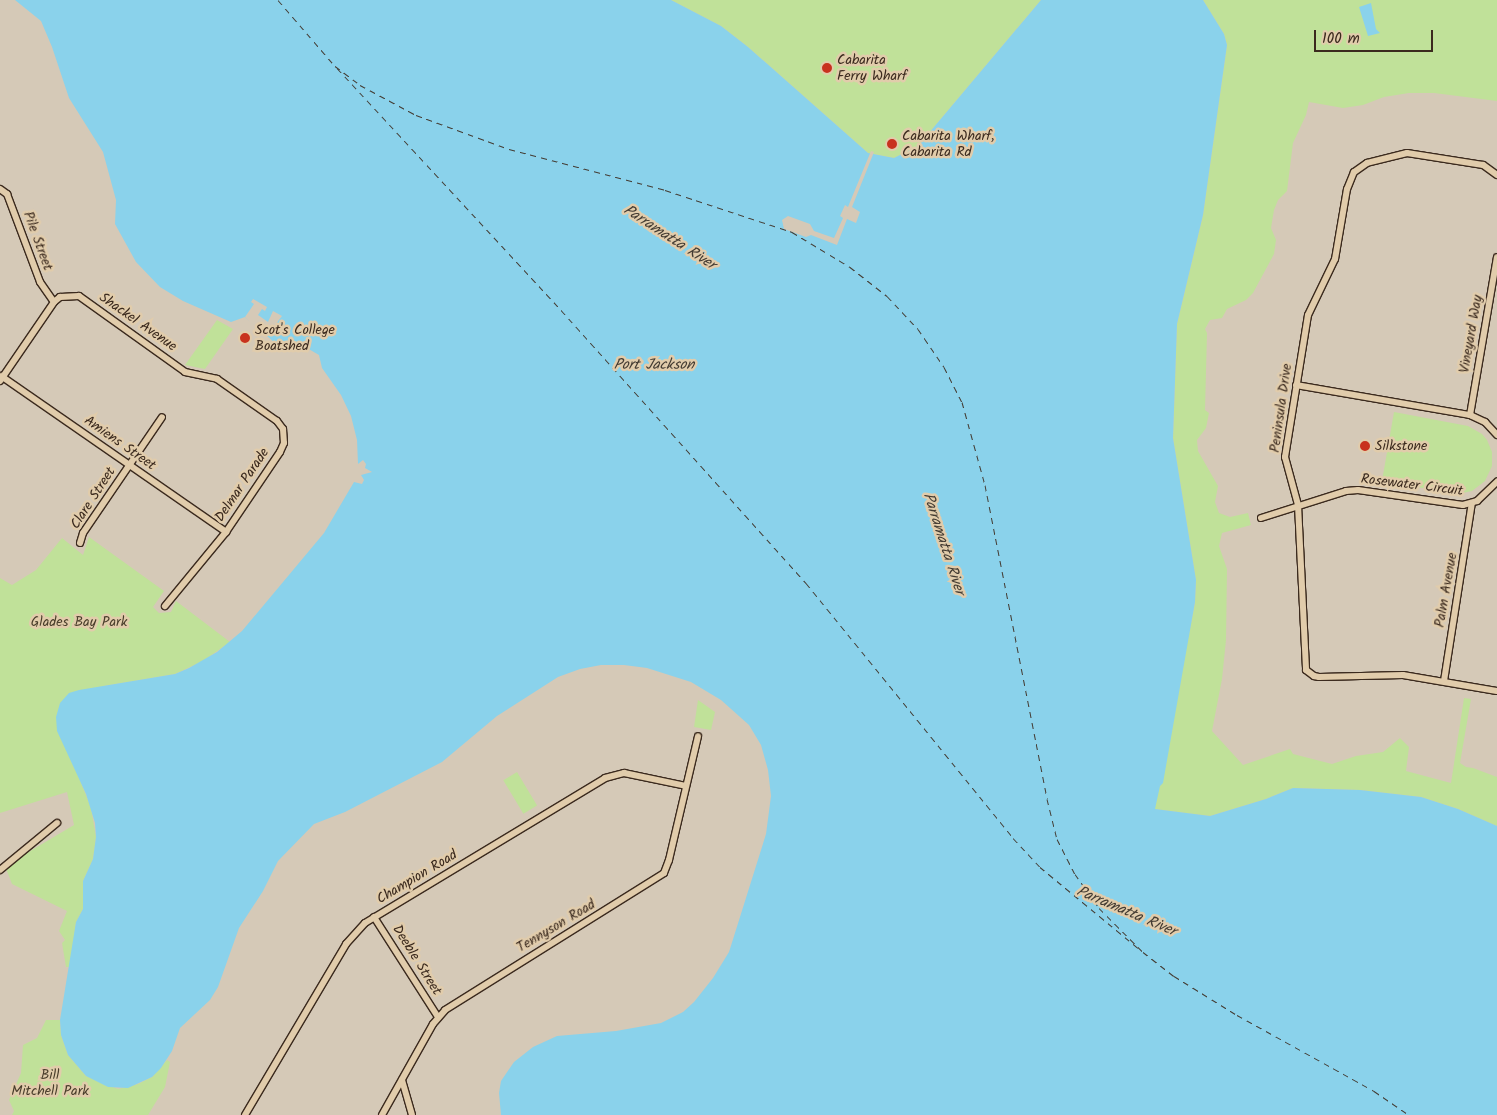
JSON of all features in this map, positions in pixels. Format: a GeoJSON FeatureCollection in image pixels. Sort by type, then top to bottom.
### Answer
{"type":"FeatureCollection","features":[{"type":"Feature","properties":{"kind":"street","name":"Peninsula Drive"},"geometry":{"type":"LineString","coordinates":[[1497,175],[1482,165],[1407,153],[1367,163],[1354,172],[1348,189],[1335,259],[1308,315],[1285,457],[1298,505],[1306,670],[1314,676],[1320,677],[1390,674],[1497,690]]}},
{"type":"Feature","properties":{"kind":"street","name":"Pile Street"},"geometry":{"type":"LineString","coordinates":[[0,189],[7,194],[40,282],[56,299]]}},
{"type":"Feature","properties":{"kind":"street","name":"Vineyard Way"},"geometry":{"type":"LineString","coordinates":[[1470,415],[1497,257]]}},
{"type":"Feature","properties":{"kind":"street","name":"Shackel Avenue"},"geometry":{"type":"LineString","coordinates":[[56,299],[79,296],[185,372],[200,374]]}},
{"type":"Feature","properties":{"kind":"street"},"geometry":{"type":"LineString","coordinates":[[1,378],[56,299]]}},
{"type":"Feature","properties":{"kind":"street","name":"Delmar Parade"},"geometry":{"type":"LineString","coordinates":[[165,606],[226,532],[280,452],[285,436],[277,421],[217,379],[200,374]]}},
{"type":"Feature","properties":{"kind":"street","name":"Amiens Street"},"geometry":{"type":"LineString","coordinates":[[1,378],[226,532]]}},
{"type":"Feature","properties":{"kind":"street"},"geometry":{"type":"LineString","coordinates":[[1296,385],[1470,415],[1485,422],[1497,435]]}},
{"type":"Feature","properties":{"kind":"street","name":"Clare Street"},"geometry":{"type":"LineString","coordinates":[[80,543],[83,533],[162,417]]}},
{"type":"Feature","properties":{"kind":"street","name":"Rosewater Circuit"},"geometry":{"type":"LineString","coordinates":[[1260,518],[1346,491],[1358,490],[1452,505],[1472,503],[1490,491],[1497,482]]}},
{"type":"Feature","properties":{"kind":"street","name":"Palm Avenue"},"geometry":{"type":"LineString","coordinates":[[1444,681],[1472,503]]}},
{"type":"Feature","properties":{"kind":"street","name":"Tennyson Road"},"geometry":{"type":"LineString","coordinates":[[382,1115],[438,1017],[453,1003],[660,877],[667,867],[698,736]]}},
{"type":"Feature","properties":{"kind":"street","name":"Champion Road"},"geometry":{"type":"LineString","coordinates":[[245,1115],[346,944],[359,929],[374,917],[615,774],[633,774],[686,786]]}},
{"type":"Feature","properties":{"kind":"street"},"geometry":{"type":"LineString","coordinates":[[0,870],[57,823]]}},
{"type":"Feature","properties":{"kind":"street","name":"Deeble Street"},"geometry":{"type":"LineString","coordinates":[[374,917],[438,1017]]}},
{"type":"Feature","properties":{"kind":"street"},"geometry":{"type":"LineString","coordinates":[[402,1080],[412,1115]]}},
{"type":"Feature","properties":{"kind":"green space"},"geometry":{"type":"Polygon","coordinates":[[[671,0],[1041,0],[918,146],[894,158],[868,153],[748,47],[721,26],[671,0]]]}},
{"type":"Feature","properties":{"kind":"green space"},"geometry":{"type":"Polygon","coordinates":[[[1203,0],[1497,0],[1497,101],[1434,93],[1409,93],[1384,97],[1363,105],[1343,108],[1309,102],[1306,115],[1293,143],[1287,191],[1278,200],[1274,210],[1271,228],[1276,240],[1274,254],[1253,293],[1246,300],[1227,309],[1222,318],[1210,320],[1205,329],[1207,333],[1205,410],[1209,413],[1206,428],[1197,440],[1198,451],[1218,486],[1215,502],[1219,513],[1230,517],[1248,513],[1251,525],[1222,533],[1219,546],[1227,569],[1226,640],[1222,679],[1212,731],[1243,765],[1290,749],[1293,754],[1332,764],[1356,756],[1383,752],[1400,738],[1409,747],[1406,771],[1451,783],[1464,698],[1471,699],[1460,763],[1466,767],[1497,777],[1497,826],[1458,809],[1421,797],[1360,790],[1293,788],[1266,799],[1210,816],[1154,809],[1195,603],[1196,580],[1173,438],[1177,324],[1203,215],[1227,45],[1224,34],[1203,0]]]}},
{"type":"Feature","properties":{"kind":"green space"},"geometry":{"type":"Polygon","coordinates":[[[217,320],[233,329],[205,369],[185,365],[217,320]]]}},
{"type":"Feature","properties":{"kind":"green space"},"geometry":{"type":"Polygon","coordinates":[[[1394,412],[1468,426],[1482,434],[1492,452],[1492,466],[1485,481],[1472,491],[1458,494],[1382,481],[1394,412]]]}},
{"type":"Feature","properties":{"kind":"green space","name":"Glades Bay Park"},"geometry":{"type":"Polygon","coordinates":[[[89,537],[164,591],[153,607],[159,613],[171,612],[176,601],[230,642],[203,661],[175,674],[104,686],[71,757],[91,808],[96,837],[93,859],[83,881],[83,909],[76,922],[70,967],[66,967],[62,943],[65,940],[59,931],[67,911],[12,884],[5,866],[74,825],[67,792],[0,813],[0,578],[12,585],[36,570],[62,538],[83,555],[89,537]]]}},
{"type":"Feature","properties":{"kind":"green space"},"geometry":{"type":"Polygon","coordinates":[[[698,700],[715,712],[711,730],[694,727],[698,700]]]}},
{"type":"Feature","properties":{"kind":"green space"},"geometry":{"type":"Polygon","coordinates":[[[517,772],[537,805],[523,814],[503,780],[517,772]]]}},
{"type":"Feature","properties":{"kind":"green space","name":"Bill Mitchell Park"},"geometry":{"type":"Polygon","coordinates":[[[46,1020],[60,1020],[61,1035],[68,1055],[86,1076],[118,1089],[138,1084],[152,1077],[167,1060],[170,1062],[165,1087],[148,1115],[12,1115],[14,1111],[9,1100],[21,1073],[23,1045],[37,1038],[46,1020]]]}},
{"type":"Feature","properties":{"kind":"water","name":"Port Jackson"},"geometry":{"type":"Polygon","coordinates":[[[15,0],[671,0],[721,26],[748,47],[868,153],[894,158],[918,146],[1041,0],[1203,0],[1224,34],[1227,45],[1203,215],[1177,324],[1173,438],[1196,580],[1195,602],[1163,783],[1160,786],[1155,809],[1210,816],[1266,799],[1293,788],[1360,790],[1421,797],[1458,809],[1497,826],[1497,1115],[501,1115],[499,1093],[501,1081],[514,1062],[533,1047],[557,1036],[616,1031],[661,1023],[683,1012],[694,1002],[713,978],[729,952],[766,834],[771,796],[768,770],[761,745],[749,725],[721,700],[691,682],[647,668],[624,665],[601,665],[580,669],[558,677],[497,716],[442,762],[345,812],[314,824],[278,861],[263,891],[239,928],[218,987],[210,1000],[180,1028],[172,1051],[161,1068],[152,1077],[128,1088],[108,1087],[86,1076],[68,1055],[61,1035],[60,1020],[76,922],[83,909],[83,881],[93,859],[96,837],[95,823],[86,794],[57,731],[56,717],[60,703],[69,693],[79,690],[175,674],[217,652],[242,631],[324,533],[354,482],[362,484],[364,480],[361,475],[372,472],[365,468],[366,464],[363,460],[358,464],[357,440],[351,416],[341,395],[322,368],[319,355],[300,344],[287,347],[274,342],[245,317],[231,322],[183,301],[160,287],[136,262],[115,224],[116,200],[103,152],[69,98],[41,21],[15,0]]]}},
{"type":"Feature","properties":{"kind":"water"},"geometry":{"type":"Polygon","coordinates":[[[1371,3],[1376,29],[1380,33],[1368,36],[1359,7],[1371,3]]]}},
{"type":"Feature","properties":{"kind":"pier"},"geometry":{"type":"Polygon","coordinates":[[[871,151],[874,152],[852,207],[860,212],[856,223],[847,219],[837,245],[811,235],[806,237],[784,229],[782,220],[788,216],[810,224],[814,231],[834,238],[843,218],[840,216],[845,205],[848,207],[871,151]]]}},
{"type":"Feature","properties":{"kind":"pier"},"geometry":{"type":"Polygon","coordinates":[[[253,299],[267,307],[265,311],[262,309],[258,315],[268,322],[273,311],[282,316],[266,337],[245,317],[254,304],[251,302],[253,299]]]}},
{"type":"Feature","properties":{"kind":"ferry route"},"geometry":{"type":"LineString","coordinates":[[278,0],[335,66],[360,85],[416,115],[509,149],[665,190],[792,232],[850,267],[887,296],[918,329],[944,367],[962,402],[985,485],[1047,799],[1057,839],[1075,874],[1099,908],[1143,952],[1174,976],[1237,1015],[1374,1091],[1409,1115]]}},
{"type":"Feature","properties":{"kind":"ferry route"},"geometry":{"type":"LineString","coordinates":[[337,68],[561,310],[806,583],[1013,838],[1040,867],[1138,948]]}},
{"type":"Feature","properties":{"kind":"place","name":"Cabarita Ferry Wharf"},"geometry":{"type":"Point","coordinates":[827,68]}},
{"type":"Feature","properties":{"kind":"place","name":"Cabarita Wharf, Cabarita Rd"},"geometry":{"type":"Point","coordinates":[892,144]}},
{"type":"Feature","properties":{"kind":"place","name":"Scot's College Boatshed"},"geometry":{"type":"Point","coordinates":[245,338]}},
{"type":"Feature","properties":{"kind":"place","name":"Silkstone"},"geometry":{"type":"Point","coordinates":[1365,446]}},
{"type":"Feature","properties":{"kind":"water label","name":"Parramatta River"},"geometry":{"type":"Point","coordinates":[669,238]}},
{"type":"Feature","properties":{"kind":"water label","name":"Parramatta River"},"geometry":{"type":"Point","coordinates":[943,544]}},
{"type":"Feature","properties":{"kind":"water label","name":"Parramatta River"},"geometry":{"type":"Point","coordinates":[1126,912]}}]}
